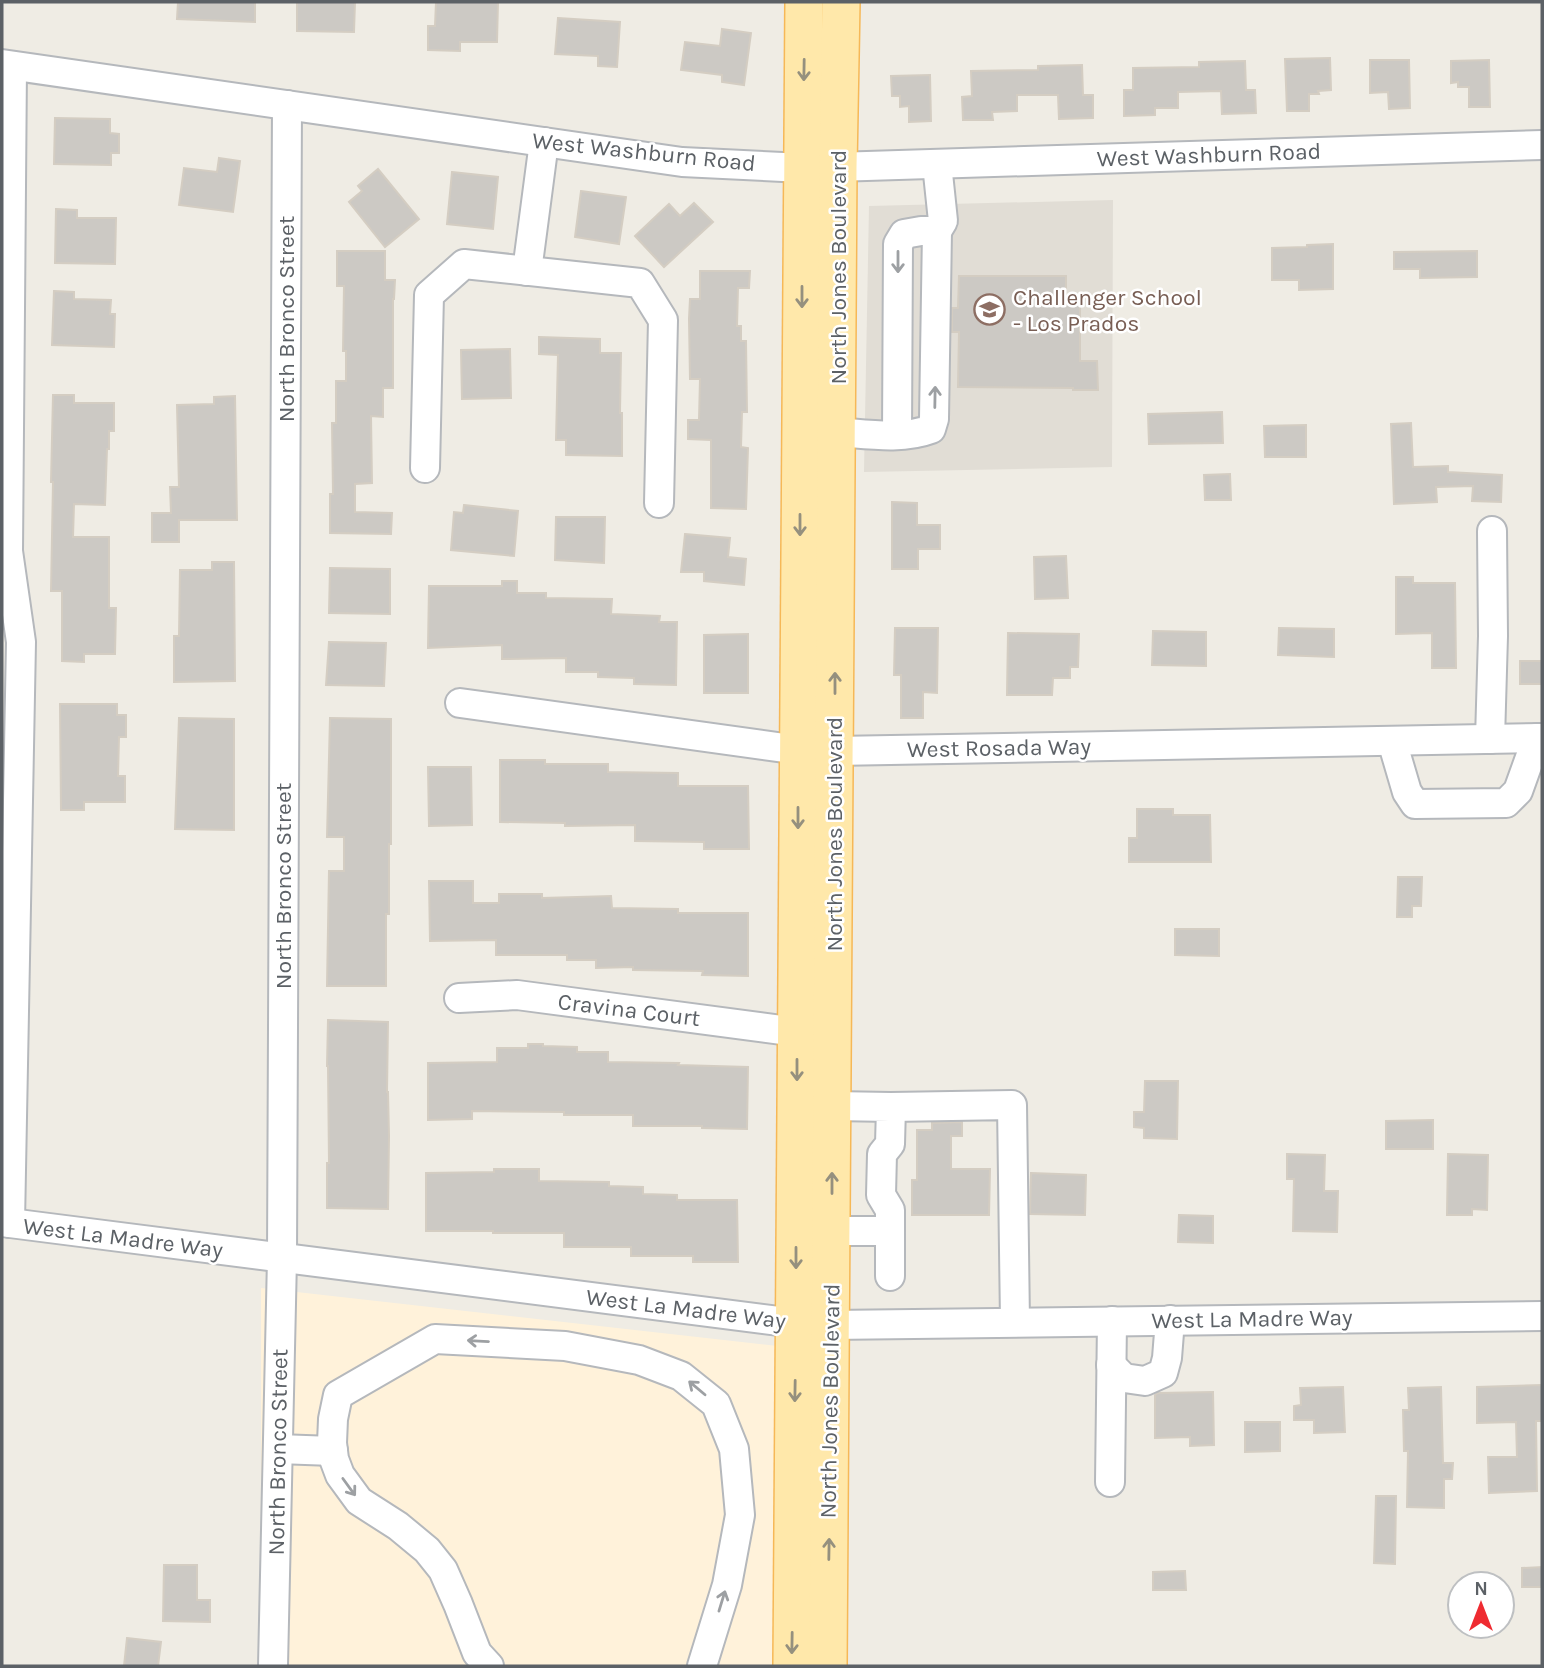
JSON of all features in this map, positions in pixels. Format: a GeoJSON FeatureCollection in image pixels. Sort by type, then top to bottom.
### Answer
{"type":"FeatureCollection","features":[{"type":"Feature","properties":{"kind":"main road","name":"North Jones Boulevard"},"geometry":{"type":"LineString","coordinates":[[804,2],[820,167],[837,432],[828,1666]]}},
{"type":"Feature","properties":{"kind":"main road","name":"North Jones Boulevard"},"geometry":{"type":"LineString","coordinates":[[792,1666],[799,750],[820,167],[841,2]]}},
{"type":"Feature","properties":{"kind":"street","name":"West Washburn Road"},"geometry":{"type":"LineString","coordinates":[[7,65],[682,162],[820,167],[1542,145]]}},
{"type":"Feature","properties":{"kind":"street"},"geometry":{"type":"LineString","coordinates":[[6,1223],[21,642],[8,551],[7,65]]}},
{"type":"Feature","properties":{"kind":"street","name":"North Bronco Street"},"geometry":{"type":"LineString","coordinates":[[273,1666],[282,1258],[287,105]]}},
{"type":"Feature","properties":{"kind":"street"},"geometry":{"type":"LineString","coordinates":[[527,271],[544,142]]}},
{"type":"Feature","properties":{"kind":"street"},"geometry":{"type":"LineString","coordinates":[[837,432],[897,435],[931,429],[934,419],[937,231],[943,221],[937,164]]}},
{"type":"Feature","properties":{"kind":"street"},"geometry":{"type":"LineString","coordinates":[[897,435],[898,244],[904,234],[937,231]]}},
{"type":"Feature","properties":{"kind":"street"},"geometry":{"type":"LineString","coordinates":[[425,468],[429,295],[464,264],[640,283],[663,320],[659,503]]}},
{"type":"Feature","properties":{"kind":"street"},"geometry":{"type":"LineString","coordinates":[[1490,739],[1492,531]]}},
{"type":"Feature","properties":{"kind":"street","name":"West Rosada Way"},"geometry":{"type":"LineString","coordinates":[[460,703],[799,750],[1539,738]]}},
{"type":"Feature","properties":{"kind":"street"},"geometry":{"type":"LineString","coordinates":[[1392,741],[1407,792],[1415,804],[1506,803],[1518,792],[1539,738]]}},
{"type":"Feature","properties":{"kind":"street","name":"Cravina Court"},"geometry":{"type":"LineString","coordinates":[[459,998],[517,995],[797,1032]]}},
{"type":"Feature","properties":{"kind":"street"},"geometry":{"type":"LineString","coordinates":[[833,1106],[1012,1105],[1015,1322]]}},
{"type":"Feature","properties":{"kind":"street"},"geometry":{"type":"LineString","coordinates":[[890,1276],[890,1210],[881,1195],[882,1154],[890,1144],[891,1107]]}},
{"type":"Feature","properties":{"kind":"street","name":"West La Madre Way"},"geometry":{"type":"LineString","coordinates":[[6,1223],[795,1323],[831,1325],[1542,1316]]}},
{"type":"Feature","properties":{"kind":"street"},"geometry":{"type":"LineString","coordinates":[[832,1231],[890,1231]]}},
{"type":"Feature","properties":{"kind":"street"},"geometry":{"type":"LineString","coordinates":[[1111,1365],[1124,1378],[1145,1381],[1163,1373],[1170,1320]]}},
{"type":"Feature","properties":{"kind":"street"},"geometry":{"type":"LineString","coordinates":[[1110,1482],[1112,1321]]}},
{"type":"Feature","properties":{"kind":"street"},"geometry":{"type":"LineString","coordinates":[[489,1666],[477,1653],[443,1570],[414,1539],[359,1501],[340,1475],[333,1451],[333,1419],[338,1395],[435,1339],[565,1346],[639,1360],[681,1376],[716,1404],[734,1449],[740,1515],[727,1585],[702,1666]]}},
{"type":"Feature","properties":{"kind":"street"},"geometry":{"type":"LineString","coordinates":[[278,1449],[333,1451]]}},
{"type":"Feature","properties":{"kind":"shaded area","name":"Challenger School - Los Prados"},"geometry":{"type":"Polygon","coordinates":[[[1113,200],[1112,467],[864,472],[869,206],[1113,200]]]}},
{"type":"Feature","properties":{"kind":"shaded area"},"geometry":{"type":"Polygon","coordinates":[[[261,1288],[849,1354],[846,1666],[261,1666],[261,1288]]]}},
{"type":"Feature","properties":{"kind":"building"},"geometry":{"type":"Polygon","coordinates":[[[178,2],[255,2],[255,22],[177,19],[178,2]]]}},
{"type":"Feature","properties":{"kind":"building"},"geometry":{"type":"Polygon","coordinates":[[[297,2],[355,2],[354,32],[297,31],[297,2]]]}},
{"type":"Feature","properties":{"kind":"building"},"geometry":{"type":"Polygon","coordinates":[[[436,2],[498,2],[497,42],[460,42],[460,51],[428,50],[428,26],[435,26],[436,2]]]}},
{"type":"Feature","properties":{"kind":"building"},"geometry":{"type":"Polygon","coordinates":[[[558,18],[620,22],[617,67],[598,66],[598,56],[555,54],[558,18]]]}},
{"type":"Feature","properties":{"kind":"building"},"geometry":{"type":"Polygon","coordinates":[[[722,29],[751,33],[744,85],[722,82],[722,75],[681,70],[685,42],[720,46],[722,29]]]}},
{"type":"Feature","properties":{"kind":"building"},"geometry":{"type":"Polygon","coordinates":[[[1330,58],[1331,90],[1309,94],[1309,111],[1287,111],[1285,59],[1330,58]]]}},
{"type":"Feature","properties":{"kind":"building"},"geometry":{"type":"Polygon","coordinates":[[[1370,60],[1409,60],[1410,108],[1389,109],[1388,92],[1370,93],[1370,60]]]}},
{"type":"Feature","properties":{"kind":"building"},"geometry":{"type":"Polygon","coordinates":[[[1489,60],[1490,107],[1469,107],[1469,87],[1458,87],[1458,82],[1451,83],[1451,61],[1489,60]]]}},
{"type":"Feature","properties":{"kind":"building"},"geometry":{"type":"Polygon","coordinates":[[[1245,61],[1246,90],[1255,90],[1256,113],[1222,114],[1221,91],[1178,92],[1178,108],[1155,108],[1155,115],[1124,116],[1124,90],[1133,90],[1133,68],[1199,67],[1199,62],[1245,61]]]}},
{"type":"Feature","properties":{"kind":"building"},"geometry":{"type":"Polygon","coordinates":[[[1082,65],[1083,95],[1093,95],[1093,118],[1059,119],[1058,95],[1017,95],[1017,111],[992,112],[993,120],[963,120],[962,97],[972,96],[971,71],[1038,70],[1038,66],[1082,65]]]}},
{"type":"Feature","properties":{"kind":"building"},"geometry":{"type":"Polygon","coordinates":[[[930,75],[931,121],[909,122],[909,106],[900,107],[900,96],[892,96],[891,76],[930,75]]]}},
{"type":"Feature","properties":{"kind":"building"},"geometry":{"type":"Polygon","coordinates":[[[55,118],[110,119],[110,133],[119,134],[119,153],[111,153],[111,165],[54,164],[55,118]]]}},
{"type":"Feature","properties":{"kind":"building"},"geometry":{"type":"Polygon","coordinates":[[[219,158],[240,161],[233,212],[179,205],[184,168],[217,172],[219,158]]]}},
{"type":"Feature","properties":{"kind":"building"},"geometry":{"type":"Polygon","coordinates":[[[378,169],[419,219],[385,247],[349,202],[362,191],[358,186],[378,169]]]}},
{"type":"Feature","properties":{"kind":"building"},"geometry":{"type":"Polygon","coordinates":[[[452,172],[498,177],[493,229],[447,224],[452,172]]]}},
{"type":"Feature","properties":{"kind":"building"},"geometry":{"type":"Polygon","coordinates":[[[581,191],[626,197],[619,244],[575,237],[581,191]]]}},
{"type":"Feature","properties":{"kind":"building"},"geometry":{"type":"Polygon","coordinates":[[[694,203],[713,222],[664,267],[635,236],[669,204],[680,216],[694,203]]]}},
{"type":"Feature","properties":{"kind":"building"},"geometry":{"type":"Polygon","coordinates":[[[56,209],[77,210],[77,218],[116,218],[115,264],[55,263],[56,209]]]}},
{"type":"Feature","properties":{"kind":"building"},"geometry":{"type":"Polygon","coordinates":[[[1333,244],[1333,289],[1299,290],[1299,280],[1272,280],[1272,248],[1333,244]]]}},
{"type":"Feature","properties":{"kind":"building"},"geometry":{"type":"Polygon","coordinates":[[[337,251],[385,251],[385,280],[395,280],[393,388],[383,388],[383,417],[371,416],[372,483],[355,484],[355,512],[392,513],[391,534],[330,533],[330,494],[333,494],[332,423],[336,423],[336,381],[346,381],[346,351],[343,351],[344,286],[337,286],[337,251]]]}},
{"type":"Feature","properties":{"kind":"building"},"geometry":{"type":"Polygon","coordinates":[[[1477,251],[1477,277],[1420,278],[1420,269],[1394,269],[1394,252],[1477,251]]]}},
{"type":"Feature","properties":{"kind":"building"},"geometry":{"type":"Polygon","coordinates":[[[700,271],[750,271],[749,288],[738,288],[737,326],[741,326],[741,341],[746,341],[747,412],[742,412],[741,447],[748,448],[746,509],[711,508],[711,440],[688,439],[688,420],[699,420],[700,379],[690,379],[689,319],[690,299],[700,299],[700,271]]]}},
{"type":"Feature","properties":{"kind":"building"},"geometry":{"type":"Polygon","coordinates":[[[959,276],[1066,276],[1066,304],[1080,303],[1080,361],[1097,361],[1098,390],[958,387],[959,332],[952,332],[952,308],[958,308],[959,276]]]}},
{"type":"Feature","properties":{"kind":"building"},"geometry":{"type":"Polygon","coordinates":[[[54,291],[74,292],[74,299],[111,300],[110,314],[115,314],[114,347],[52,345],[54,291]]]}},
{"type":"Feature","properties":{"kind":"building"},"geometry":{"type":"Polygon","coordinates":[[[539,337],[600,339],[600,353],[621,353],[622,456],[566,455],[566,440],[556,440],[558,355],[539,354],[539,337]]]}},
{"type":"Feature","properties":{"kind":"building"},"geometry":{"type":"Polygon","coordinates":[[[510,349],[511,398],[462,399],[461,350],[510,349]]]}},
{"type":"Feature","properties":{"kind":"building"},"geometry":{"type":"Polygon","coordinates":[[[53,395],[74,395],[74,403],[114,403],[114,431],[109,431],[107,449],[105,505],[74,504],[73,537],[109,537],[109,608],[116,608],[115,654],[84,654],[84,662],[62,661],[62,591],[51,591],[53,395]]]}},
{"type":"Feature","properties":{"kind":"building"},"geometry":{"type":"Polygon","coordinates":[[[235,396],[237,520],[179,520],[179,542],[152,542],[152,513],[171,513],[170,487],[179,487],[177,405],[214,404],[214,397],[235,396]]]}},
{"type":"Feature","properties":{"kind":"building"},"geometry":{"type":"Polygon","coordinates":[[[1222,412],[1223,443],[1149,444],[1148,414],[1222,412]]]}},
{"type":"Feature","properties":{"kind":"building"},"geometry":{"type":"Polygon","coordinates":[[[1411,423],[1413,467],[1448,466],[1448,472],[1502,475],[1501,502],[1472,501],[1473,486],[1436,487],[1437,502],[1394,504],[1391,424],[1411,423]]]}},
{"type":"Feature","properties":{"kind":"building"},"geometry":{"type":"Polygon","coordinates":[[[1306,425],[1306,457],[1265,457],[1264,426],[1306,425]]]}},
{"type":"Feature","properties":{"kind":"building"},"geometry":{"type":"Polygon","coordinates":[[[1230,474],[1231,500],[1205,500],[1204,475],[1230,474]]]}},
{"type":"Feature","properties":{"kind":"building"},"geometry":{"type":"Polygon","coordinates":[[[892,502],[917,503],[917,525],[940,525],[940,549],[918,549],[918,569],[892,569],[892,502]]]}},
{"type":"Feature","properties":{"kind":"building"},"geometry":{"type":"Polygon","coordinates":[[[464,505],[518,511],[514,556],[451,550],[454,512],[463,513],[464,505]]]}},
{"type":"Feature","properties":{"kind":"building"},"geometry":{"type":"Polygon","coordinates":[[[556,517],[605,517],[604,563],[555,560],[556,517]]]}},
{"type":"Feature","properties":{"kind":"building"},"geometry":{"type":"Polygon","coordinates":[[[685,534],[730,538],[728,557],[746,559],[744,585],[704,581],[704,572],[681,572],[685,534]]]}},
{"type":"Feature","properties":{"kind":"building"},"geometry":{"type":"Polygon","coordinates":[[[1066,556],[1068,598],[1035,599],[1034,557],[1066,556]]]}},
{"type":"Feature","properties":{"kind":"building"},"geometry":{"type":"Polygon","coordinates":[[[212,562],[234,562],[235,681],[174,682],[174,636],[179,636],[180,570],[212,570],[212,562]]]}},
{"type":"Feature","properties":{"kind":"building"},"geometry":{"type":"Polygon","coordinates":[[[330,568],[390,569],[390,614],[329,613],[330,568]]]}},
{"type":"Feature","properties":{"kind":"building"},"geometry":{"type":"Polygon","coordinates":[[[1396,577],[1413,577],[1413,583],[1455,583],[1456,668],[1432,668],[1432,633],[1396,634],[1396,577]]]}},
{"type":"Feature","properties":{"kind":"building"},"geometry":{"type":"Polygon","coordinates":[[[502,581],[517,581],[517,593],[546,593],[546,598],[612,599],[611,614],[660,616],[659,622],[677,622],[676,685],[634,684],[634,678],[598,677],[598,672],[566,672],[566,658],[502,659],[502,645],[428,648],[429,586],[502,586],[502,581]]]}},
{"type":"Feature","properties":{"kind":"building"},"geometry":{"type":"Polygon","coordinates":[[[895,628],[938,628],[937,693],[923,692],[923,718],[901,718],[901,675],[894,675],[895,628]]]}},
{"type":"Feature","properties":{"kind":"building"},"geometry":{"type":"Polygon","coordinates":[[[1279,628],[1334,629],[1334,657],[1278,655],[1279,628]]]}},
{"type":"Feature","properties":{"kind":"building"},"geometry":{"type":"Polygon","coordinates":[[[1153,631],[1206,632],[1206,666],[1152,665],[1153,631]]]}},
{"type":"Feature","properties":{"kind":"building"},"geometry":{"type":"Polygon","coordinates":[[[1008,633],[1079,634],[1078,667],[1070,667],[1070,678],[1053,678],[1052,695],[1007,695],[1008,633]]]}},
{"type":"Feature","properties":{"kind":"building"},"geometry":{"type":"Polygon","coordinates":[[[748,634],[748,693],[704,693],[704,635],[748,634]]]}},
{"type":"Feature","properties":{"kind":"building"},"geometry":{"type":"Polygon","coordinates":[[[329,642],[386,643],[384,686],[326,685],[329,642]]]}},
{"type":"Feature","properties":{"kind":"building"},"geometry":{"type":"Polygon","coordinates":[[[1520,661],[1542,661],[1542,684],[1520,684],[1520,661]]]}},
{"type":"Feature","properties":{"kind":"building"},"geometry":{"type":"Polygon","coordinates":[[[60,704],[117,704],[117,715],[126,715],[126,737],[119,737],[118,776],[125,776],[125,802],[84,802],[84,810],[61,810],[60,704]]]}},
{"type":"Feature","properties":{"kind":"building"},"geometry":{"type":"Polygon","coordinates":[[[179,718],[234,719],[234,830],[175,829],[179,718]]]}},
{"type":"Feature","properties":{"kind":"building"},"geometry":{"type":"Polygon","coordinates":[[[330,718],[391,719],[391,844],[389,914],[386,914],[386,986],[327,986],[329,871],[344,871],[344,837],[327,837],[330,718]]]}},
{"type":"Feature","properties":{"kind":"building"},"geometry":{"type":"Polygon","coordinates":[[[500,760],[545,760],[545,764],[608,764],[608,772],[678,773],[678,786],[748,786],[749,849],[704,849],[704,842],[635,841],[635,825],[565,826],[565,823],[500,822],[500,760]]]}},
{"type":"Feature","properties":{"kind":"building"},"geometry":{"type":"Polygon","coordinates":[[[428,767],[471,767],[472,825],[429,826],[428,767]]]}},
{"type":"Feature","properties":{"kind":"building"},"geometry":{"type":"Polygon","coordinates":[[[1137,809],[1173,809],[1173,815],[1210,815],[1211,862],[1129,862],[1129,838],[1137,838],[1137,809]]]}},
{"type":"Feature","properties":{"kind":"building"},"geometry":{"type":"Polygon","coordinates":[[[1398,877],[1422,877],[1421,906],[1412,906],[1412,917],[1397,917],[1398,877]]]}},
{"type":"Feature","properties":{"kind":"building"},"geometry":{"type":"Polygon","coordinates":[[[429,881],[473,881],[473,903],[499,903],[499,894],[542,894],[542,898],[611,896],[612,908],[678,909],[678,913],[748,913],[748,976],[702,975],[703,971],[633,970],[633,967],[596,968],[596,960],[567,960],[567,955],[496,955],[496,940],[430,941],[429,881]]]}},
{"type":"Feature","properties":{"kind":"building"},"geometry":{"type":"Polygon","coordinates":[[[1175,929],[1219,929],[1219,956],[1175,955],[1175,929]]]}},
{"type":"Feature","properties":{"kind":"building"},"geometry":{"type":"Polygon","coordinates":[[[328,1020],[388,1022],[388,1209],[327,1208],[328,1020]]]}},
{"type":"Feature","properties":{"kind":"building"},"geometry":{"type":"Polygon","coordinates":[[[528,1044],[577,1047],[577,1052],[608,1052],[608,1062],[748,1067],[747,1129],[633,1126],[633,1115],[564,1115],[564,1112],[472,1111],[472,1119],[428,1120],[428,1063],[497,1062],[497,1048],[528,1048],[528,1044]]]}},
{"type":"Feature","properties":{"kind":"building"},"geometry":{"type":"Polygon","coordinates":[[[1145,1081],[1178,1081],[1177,1139],[1144,1138],[1144,1128],[1134,1127],[1134,1112],[1144,1112],[1145,1081]]]}},
{"type":"Feature","properties":{"kind":"building"},"geometry":{"type":"Polygon","coordinates":[[[1433,1120],[1433,1149],[1386,1149],[1386,1121],[1433,1120]]]}},
{"type":"Feature","properties":{"kind":"building"},"geometry":{"type":"Polygon","coordinates":[[[962,1122],[962,1136],[951,1136],[951,1169],[990,1169],[989,1215],[912,1215],[912,1180],[917,1180],[917,1130],[932,1130],[932,1123],[962,1122]]]}},
{"type":"Feature","properties":{"kind":"building"},"geometry":{"type":"Polygon","coordinates":[[[1287,1154],[1325,1155],[1324,1191],[1338,1191],[1337,1232],[1293,1231],[1294,1179],[1287,1179],[1287,1154]]]}},
{"type":"Feature","properties":{"kind":"building"},"geometry":{"type":"Polygon","coordinates":[[[1448,1154],[1488,1155],[1487,1210],[1472,1209],[1472,1215],[1447,1215],[1448,1154]]]}},
{"type":"Feature","properties":{"kind":"building"},"geometry":{"type":"Polygon","coordinates":[[[494,1169],[539,1169],[539,1181],[609,1182],[609,1186],[643,1187],[643,1194],[677,1195],[677,1200],[737,1200],[738,1262],[693,1262],[693,1256],[631,1256],[631,1247],[564,1247],[564,1233],[426,1231],[426,1173],[494,1172],[494,1169]]]}},
{"type":"Feature","properties":{"kind":"building"},"geometry":{"type":"Polygon","coordinates":[[[1031,1173],[1086,1175],[1085,1215],[1030,1214],[1031,1173]]]}},
{"type":"Feature","properties":{"kind":"building"},"geometry":{"type":"Polygon","coordinates":[[[1179,1215],[1213,1216],[1213,1243],[1178,1242],[1179,1215]]]}},
{"type":"Feature","properties":{"kind":"building"},"geometry":{"type":"Polygon","coordinates":[[[1542,1385],[1542,1421],[1536,1421],[1537,1491],[1489,1493],[1488,1457],[1517,1457],[1516,1422],[1477,1423],[1477,1387],[1542,1385]]]}},
{"type":"Feature","properties":{"kind":"building"},"geometry":{"type":"Polygon","coordinates":[[[1343,1387],[1345,1432],[1314,1433],[1314,1420],[1294,1420],[1294,1406],[1301,1405],[1300,1388],[1343,1387]]]}},
{"type":"Feature","properties":{"kind":"building"},"geometry":{"type":"Polygon","coordinates":[[[1441,1387],[1443,1463],[1453,1463],[1452,1479],[1444,1479],[1444,1508],[1407,1507],[1408,1451],[1404,1451],[1403,1410],[1409,1410],[1408,1388],[1441,1387]]]}},
{"type":"Feature","properties":{"kind":"building"},"geometry":{"type":"Polygon","coordinates":[[[1213,1392],[1214,1445],[1190,1446],[1190,1437],[1155,1438],[1155,1395],[1213,1392]]]}},
{"type":"Feature","properties":{"kind":"building"},"geometry":{"type":"Polygon","coordinates":[[[1245,1422],[1280,1422],[1280,1451],[1245,1452],[1245,1422]]]}},
{"type":"Feature","properties":{"kind":"building"},"geometry":{"type":"Polygon","coordinates":[[[1376,1496],[1396,1496],[1395,1564],[1374,1563],[1376,1496]]]}},
{"type":"Feature","properties":{"kind":"building"},"geometry":{"type":"Polygon","coordinates":[[[164,1565],[197,1565],[197,1600],[210,1600],[210,1622],[163,1621],[164,1565]]]}},
{"type":"Feature","properties":{"kind":"building"},"geometry":{"type":"Polygon","coordinates":[[[1542,1567],[1542,1587],[1522,1587],[1522,1568],[1542,1567]]]}},
{"type":"Feature","properties":{"kind":"building"},"geometry":{"type":"Polygon","coordinates":[[[1185,1571],[1186,1590],[1153,1590],[1153,1572],[1185,1571]]]}},
{"type":"Feature","properties":{"kind":"building"},"geometry":{"type":"Polygon","coordinates":[[[127,1638],[161,1642],[158,1666],[124,1666],[127,1638]]]}},
{"type":"Feature","properties":{"kind":"place","name":"Challenger School - Los Prados"},"geometry":{"type":"Point","coordinates":[990,310]}}]}
